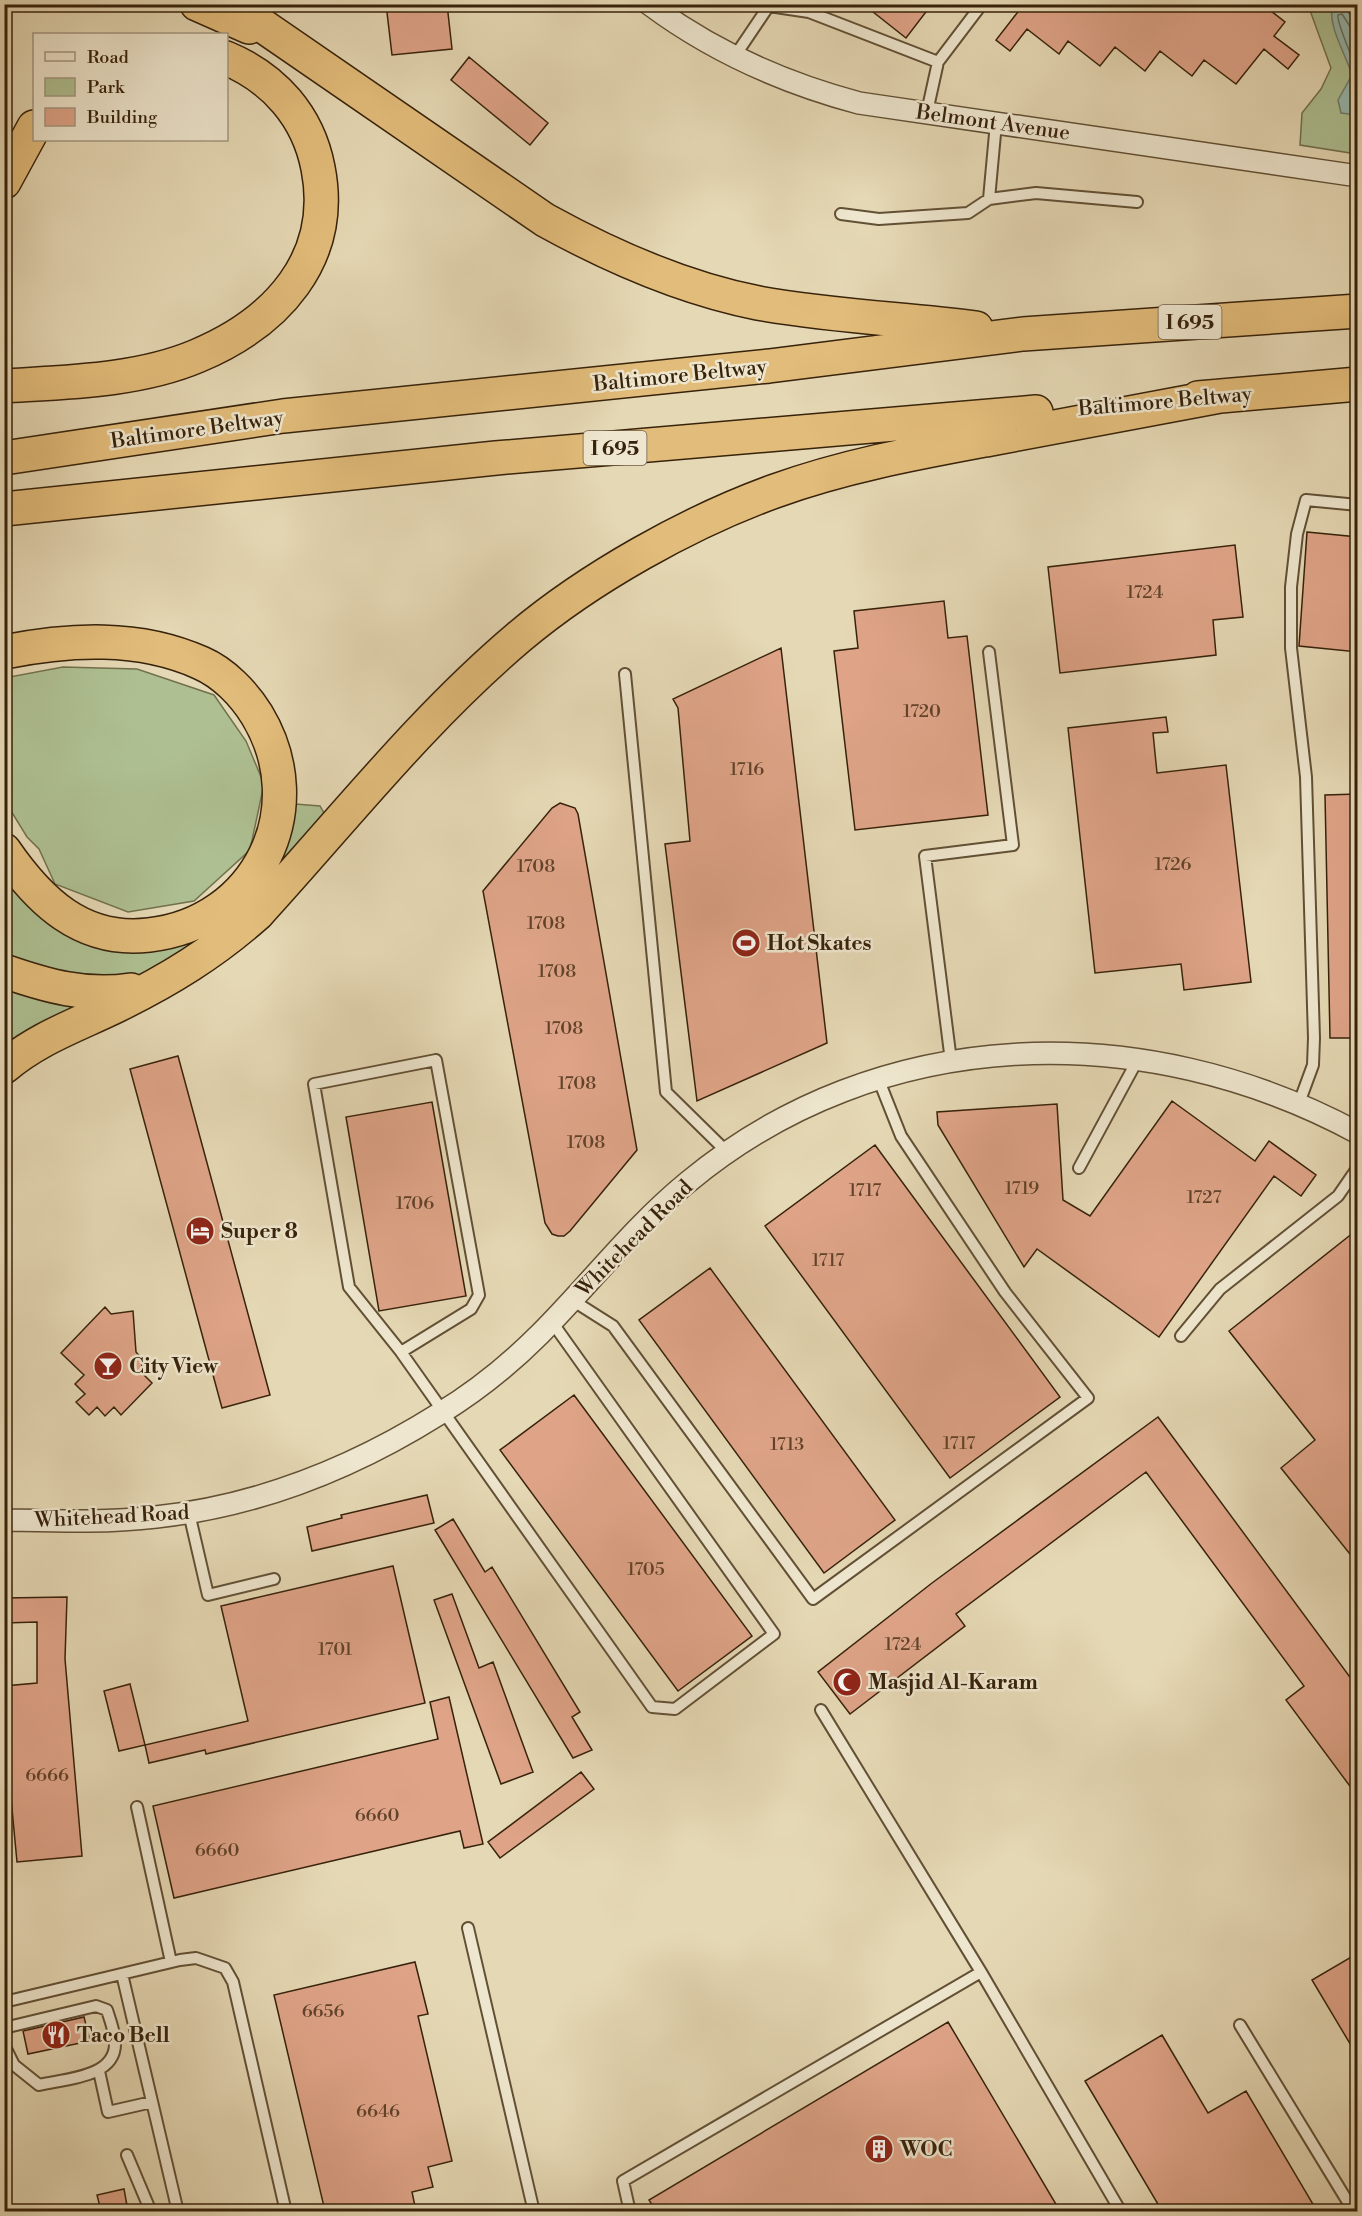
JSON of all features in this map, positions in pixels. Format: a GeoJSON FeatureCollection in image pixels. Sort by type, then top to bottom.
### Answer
{"type":"FeatureCollection","features":[{"type":"Feature","properties":{"kind":"highway"},"geometry":{"type":"LineString","coordinates":[[197,4],[284,42]]}},
{"type":"Feature","properties":{"kind":"highway"},"geometry":{"type":"LineString","coordinates":[[231,4],[545,220],[593,246],[647,270],[709,290],[801,310],[922,321],[1023,334]]}},
{"type":"Feature","properties":{"kind":"highway"},"geometry":{"type":"LineString","coordinates":[[9,386],[120,376],[196,356],[251,326],[276,306],[296,282],[308,262],[318,235],[321,181],[316,157],[295,110],[260,75],[228,59]]}},
{"type":"Feature","properties":{"kind":"highway"},"geometry":{"type":"LineString","coordinates":[[4,183],[33,129]]}},
{"type":"Feature","properties":{"kind":"highway","name":"Baltimore Beltway"},"geometry":{"type":"LineString","coordinates":[[8,457],[283,416],[769,366],[1023,334],[1358,311]]}},
{"type":"Feature","properties":{"kind":"highway","name":"Baltimore Beltway"},"geometry":{"type":"LineString","coordinates":[[7,509],[496,458],[1358,384]]}},
{"type":"Feature","properties":{"kind":"highway"},"geometry":{"type":"LineString","coordinates":[[4,1067],[42,1040],[189,968],[223,944],[257,914],[415,736],[460,689],[521,635],[590,586],[648,550],[714,516],[775,490],[891,457],[1220,396]]}},
{"type":"Feature","properties":{"kind":"highway"},"geometry":{"type":"LineString","coordinates":[[4,651],[72,641],[106,642],[163,650],[202,663],[228,681],[250,703],[275,753],[279,779],[274,833],[263,861],[246,887],[223,909],[197,924],[169,933],[140,936],[114,934],[87,927],[66,917],[44,900],[24,879],[4,850]]}},
{"type":"Feature","properties":{"kind":"highway"},"geometry":{"type":"LineString","coordinates":[[4,971],[63,990],[89,993],[114,993],[151,987]]}},
{"type":"Feature","properties":{"kind":"street","name":"Belmont Avenue"},"geometry":{"type":"LineString","coordinates":[[650,4],[735,56],[808,89],[859,103],[1358,176]]}},
{"type":"Feature","properties":{"kind":"street","name":"Whitehead Road"},"geometry":{"type":"LineString","coordinates":[[4,1520],[96,1521],[189,1513],[238,1503],[315,1478],[379,1448],[442,1413],[506,1365],[552,1322],[643,1223],[686,1183],[727,1152],[805,1108],[878,1078],[951,1061],[1067,1052],[1138,1059],[1218,1076],[1299,1103],[1358,1133]]}},
{"type":"Feature","properties":{"kind":"lane"},"geometry":{"type":"LineString","coordinates":[[927,112],[938,62],[982,4]]}},
{"type":"Feature","properties":{"kind":"lane"},"geometry":{"type":"LineString","coordinates":[[735,56],[770,5],[809,12],[938,62]]}},
{"type":"Feature","properties":{"kind":"lane"},"geometry":{"type":"LineString","coordinates":[[989,199],[996,123]]}},
{"type":"Feature","properties":{"kind":"lane"},"geometry":{"type":"LineString","coordinates":[[841,214],[879,219],[968,213],[989,199],[1036,193],[1137,202]]}},
{"type":"Feature","properties":{"kind":"lane"},"geometry":{"type":"LineString","coordinates":[[1299,1103],[1313,1065],[1314,1038],[1306,777],[1291,648],[1291,587],[1297,534],[1306,500],[1358,505]]}},
{"type":"Feature","properties":{"kind":"lane"},"geometry":{"type":"LineString","coordinates":[[951,1061],[925,855],[1013,844],[988,652]]}},
{"type":"Feature","properties":{"kind":"lane"},"geometry":{"type":"LineString","coordinates":[[625,674],[666,1092],[727,1152]]}},
{"type":"Feature","properties":{"kind":"lane"},"geometry":{"type":"LineString","coordinates":[[1079,1168],[1138,1059]]}},
{"type":"Feature","properties":{"kind":"lane"},"geometry":{"type":"LineString","coordinates":[[401,1352],[471,1309],[479,1295],[436,1060],[314,1084],[349,1287],[401,1352],[652,1707],[675,1709],[774,1634],[552,1322]]}},
{"type":"Feature","properties":{"kind":"lane"},"geometry":{"type":"LineString","coordinates":[[572,1300],[613,1326],[813,1599],[1088,1398],[1005,1293],[901,1136],[878,1078]]}},
{"type":"Feature","properties":{"kind":"lane"},"geometry":{"type":"LineString","coordinates":[[1181,1336],[1220,1288],[1338,1196],[1358,1167]]}},
{"type":"Feature","properties":{"kind":"lane"},"geometry":{"type":"LineString","coordinates":[[189,1513],[207,1595],[274,1579]]}},
{"type":"Feature","properties":{"kind":"lane"},"geometry":{"type":"LineString","coordinates":[[821,1710],[981,1972],[1121,2211]]}},
{"type":"Feature","properties":{"kind":"lane"},"geometry":{"type":"LineString","coordinates":[[137,1807],[171,1962]]}},
{"type":"Feature","properties":{"kind":"lane"},"geometry":{"type":"LineString","coordinates":[[468,1928],[534,2211]]}},
{"type":"Feature","properties":{"kind":"lane"},"geometry":{"type":"LineString","coordinates":[[4,2001],[196,1958],[225,1968],[233,1982],[286,2211]]}},
{"type":"Feature","properties":{"kind":"lane"},"geometry":{"type":"LineString","coordinates":[[630,2211],[623,2181],[981,1972]]}},
{"type":"Feature","properties":{"kind":"lane"},"geometry":{"type":"LineString","coordinates":[[122,1974],[178,2211]]}},
{"type":"Feature","properties":{"kind":"lane"},"geometry":{"type":"LineString","coordinates":[[4,2035],[8,2027],[96,2006],[107,2010],[116,2042],[114,2056],[99,2071],[39,2085],[14,2064],[4,2045]]}},
{"type":"Feature","properties":{"kind":"lane"},"geometry":{"type":"LineString","coordinates":[[1240,2025],[1354,2211]]}},
{"type":"Feature","properties":{"kind":"lane"},"geometry":{"type":"LineString","coordinates":[[99,2071],[108,2112],[152,2102]]}},
{"type":"Feature","properties":{"kind":"lane"},"geometry":{"type":"LineString","coordinates":[[127,2156],[151,2211]]}},
{"type":"Feature","properties":{"kind":"green space"},"geometry":{"type":"Polygon","coordinates":[[[1308,5],[1357,5],[1357,154],[1300,145],[1302,113],[1321,89],[1331,68],[1308,5]]]}},
{"type":"Feature","properties":{"kind":"green space"},"geometry":{"type":"Polygon","coordinates":[[[63,667],[137,669],[214,695],[246,741],[264,784],[250,850],[194,901],[128,912],[55,884],[39,849],[27,837],[8,806],[5,794],[4,678],[63,667]]]}},
{"type":"Feature","properties":{"kind":"green space"},"geometry":{"type":"Polygon","coordinates":[[[295,804],[320,806],[328,820],[173,964],[131,979],[101,981],[5,956],[4,867],[143,946],[285,844],[295,804]]]}},
{"type":"Feature","properties":{"kind":"green space"},"geometry":{"type":"Polygon","coordinates":[[[5,978],[92,1002],[5,1056],[5,978]]]}},
{"type":"Feature","properties":{"kind":"water"},"geometry":{"type":"Polygon","coordinates":[[[1339,6],[1346,8],[1357,27],[1357,115],[1341,113],[1338,100],[1352,75],[1333,25],[1332,9],[1339,6]]]}},
{"type":"Feature","properties":{"kind":"building"},"geometry":{"type":"Polygon","coordinates":[[[386,4],[447,4],[452,49],[392,55],[386,4]]]}},
{"type":"Feature","properties":{"kind":"building"},"geometry":{"type":"Polygon","coordinates":[[[863,4],[932,4],[906,38],[863,4]]]}},
{"type":"Feature","properties":{"kind":"building"},"geometry":{"type":"Polygon","coordinates":[[[1024,4],[1262,4],[1285,22],[1274,36],[1299,55],[1288,69],[1264,49],[1236,84],[1204,60],[1192,76],[1160,51],[1145,71],[1115,47],[1100,66],[1068,41],[1059,54],[1027,29],[1010,51],[996,40],[1024,4]]]}},
{"type":"Feature","properties":{"kind":"building"},"geometry":{"type":"Polygon","coordinates":[[[469,57],[548,123],[530,145],[451,80],[469,57]]]}},
{"type":"Feature","properties":{"kind":"building"},"geometry":{"type":"Polygon","coordinates":[[[1307,532],[1358,537],[1358,652],[1299,646],[1307,532]]]}},
{"type":"Feature","properties":{"kind":"building"},"geometry":{"type":"Polygon","coordinates":[[[1235,545],[1243,617],[1213,620],[1216,655],[1060,673],[1048,567],[1235,545]]]}},
{"type":"Feature","properties":{"kind":"building"},"geometry":{"type":"Polygon","coordinates":[[[944,601],[948,638],[967,636],[988,815],[855,830],[834,651],[858,648],[854,611],[944,601]]]}},
{"type":"Feature","properties":{"kind":"building","name":"Hot Skates"},"geometry":{"type":"Polygon","coordinates":[[[781,648],[827,1043],[697,1101],[665,844],[690,841],[678,708],[673,699],[781,648]]]}},
{"type":"Feature","properties":{"kind":"building"},"geometry":{"type":"Polygon","coordinates":[[[1166,717],[1168,732],[1153,733],[1157,773],[1226,765],[1251,982],[1184,990],[1181,964],[1095,973],[1068,728],[1166,717]]]}},
{"type":"Feature","properties":{"kind":"building"},"geometry":{"type":"Polygon","coordinates":[[[1358,794],[1358,1038],[1330,1038],[1325,795],[1358,794]]]}},
{"type":"Feature","properties":{"kind":"building"},"geometry":{"type":"Polygon","coordinates":[[[560,803],[575,808],[578,814],[637,1150],[564,1236],[552,1234],[545,1223],[483,891],[552,808],[560,803]]]}},
{"type":"Feature","properties":{"kind":"building","name":"Super 8"},"geometry":{"type":"Polygon","coordinates":[[[178,1056],[270,1395],[222,1408],[130,1069],[178,1056]]]}},
{"type":"Feature","properties":{"kind":"building"},"geometry":{"type":"Polygon","coordinates":[[[1172,1101],[1255,1161],[1269,1141],[1316,1175],[1301,1196],[1274,1176],[1159,1337],[1037,1249],[1024,1267],[938,1125],[937,1112],[1057,1104],[1063,1200],[1090,1216],[1172,1101]]]}},
{"type":"Feature","properties":{"kind":"building"},"geometry":{"type":"Polygon","coordinates":[[[432,1102],[466,1296],[379,1311],[346,1117],[432,1102]]]}},
{"type":"Feature","properties":{"kind":"building"},"geometry":{"type":"Polygon","coordinates":[[[875,1145],[1060,1397],[950,1478],[765,1226],[875,1145]]]}},
{"type":"Feature","properties":{"kind":"building"},"geometry":{"type":"Polygon","coordinates":[[[1358,1229],[1358,1564],[1281,1468],[1315,1440],[1229,1331],[1358,1229]]]}},
{"type":"Feature","properties":{"kind":"building"},"geometry":{"type":"Polygon","coordinates":[[[710,1268],[895,1520],[824,1573],[639,1320],[710,1268]]]}},
{"type":"Feature","properties":{"kind":"building","name":"City View"},"geometry":{"type":"Polygon","coordinates":[[[105,1307],[111,1314],[133,1311],[136,1352],[142,1359],[142,1373],[152,1383],[121,1415],[114,1407],[105,1416],[97,1407],[89,1415],[76,1402],[85,1394],[75,1384],[84,1375],[61,1353],[105,1307]]]}},
{"type":"Feature","properties":{"kind":"building"},"geometry":{"type":"Polygon","coordinates":[[[574,1395],[752,1636],[678,1691],[500,1450],[574,1395]]]}},
{"type":"Feature","properties":{"kind":"building"},"geometry":{"type":"Polygon","coordinates":[[[1158,1417],[1358,1688],[1358,1797],[1286,1700],[1304,1686],[1146,1472],[956,1614],[965,1626],[850,1714],[818,1672],[932,1583],[1158,1417]]]}},
{"type":"Feature","properties":{"kind":"building"},"geometry":{"type":"Polygon","coordinates":[[[427,1495],[434,1523],[312,1551],[307,1527],[342,1518],[341,1515],[427,1495]]]}},
{"type":"Feature","properties":{"kind":"building"},"geometry":{"type":"Polygon","coordinates":[[[453,1519],[485,1572],[492,1567],[580,1712],[572,1717],[592,1750],[573,1758],[435,1530],[453,1519]]]}},
{"type":"Feature","properties":{"kind":"building"},"geometry":{"type":"Polygon","coordinates":[[[393,1566],[425,1703],[206,1754],[205,1750],[149,1763],[145,1745],[248,1721],[221,1606],[393,1566]]]}},
{"type":"Feature","properties":{"kind":"building"},"geometry":{"type":"Polygon","coordinates":[[[452,1594],[479,1668],[493,1662],[533,1772],[501,1784],[434,1600],[452,1594]]]}},
{"type":"Feature","properties":{"kind":"building"},"geometry":{"type":"Polygon","coordinates":[[[67,1597],[65,1659],[82,1856],[17,1862],[4,1724],[4,1686],[37,1683],[37,1622],[4,1623],[4,1598],[67,1597]]]}},
{"type":"Feature","properties":{"kind":"building"},"geometry":{"type":"Polygon","coordinates":[[[130,1684],[145,1745],[119,1751],[104,1691],[130,1684]]]}},
{"type":"Feature","properties":{"kind":"building"},"geometry":{"type":"Polygon","coordinates":[[[449,1697],[483,1844],[464,1848],[460,1831],[174,1898],[153,1806],[438,1739],[430,1702],[449,1697]]]}},
{"type":"Feature","properties":{"kind":"building"},"geometry":{"type":"Polygon","coordinates":[[[581,1772],[594,1789],[500,1858],[488,1842],[581,1772]]]}},
{"type":"Feature","properties":{"kind":"building"},"geometry":{"type":"Polygon","coordinates":[[[1358,1953],[1358,2057],[1312,1980],[1358,1953]]]}},
{"type":"Feature","properties":{"kind":"building"},"geometry":{"type":"Polygon","coordinates":[[[415,1962],[428,2014],[418,2016],[452,2161],[428,2167],[433,2187],[412,2192],[416,2211],[325,2211],[274,1995],[415,1962]]]}},
{"type":"Feature","properties":{"kind":"building","name":"Taco Bell"},"geometry":{"type":"Polygon","coordinates":[[[84,2017],[90,2041],[28,2054],[23,2031],[84,2017]]]}},
{"type":"Feature","properties":{"kind":"building","name":"WOC"},"geometry":{"type":"Polygon","coordinates":[[[948,2022],[1060,2211],[656,2211],[649,2200],[948,2022]]]}},
{"type":"Feature","properties":{"kind":"building"},"geometry":{"type":"Polygon","coordinates":[[[1162,2035],[1208,2113],[1246,2091],[1317,2211],[1162,2211],[1085,2081],[1162,2035]]]}},
{"type":"Feature","properties":{"kind":"building"},"geometry":{"type":"Polygon","coordinates":[[[124,2189],[128,2211],[101,2211],[97,2195],[124,2189]]]}},
{"type":"Feature","properties":{"kind":"place","name":"Hot Skates"},"geometry":{"type":"Point","coordinates":[746,943]}},
{"type":"Feature","properties":{"kind":"place","name":"Super 8"},"geometry":{"type":"Point","coordinates":[200,1231]}},
{"type":"Feature","properties":{"kind":"place","name":"City View"},"geometry":{"type":"Point","coordinates":[108,1366]}},
{"type":"Feature","properties":{"kind":"place","name":"Masjid Al-Karam"},"geometry":{"type":"Point","coordinates":[847,1682]}},
{"type":"Feature","properties":{"kind":"place","name":"Taco Bell"},"geometry":{"type":"Point","coordinates":[56,2035]}},
{"type":"Feature","properties":{"kind":"place","name":"WOC"},"geometry":{"type":"Point","coordinates":[879,2149]}}]}
